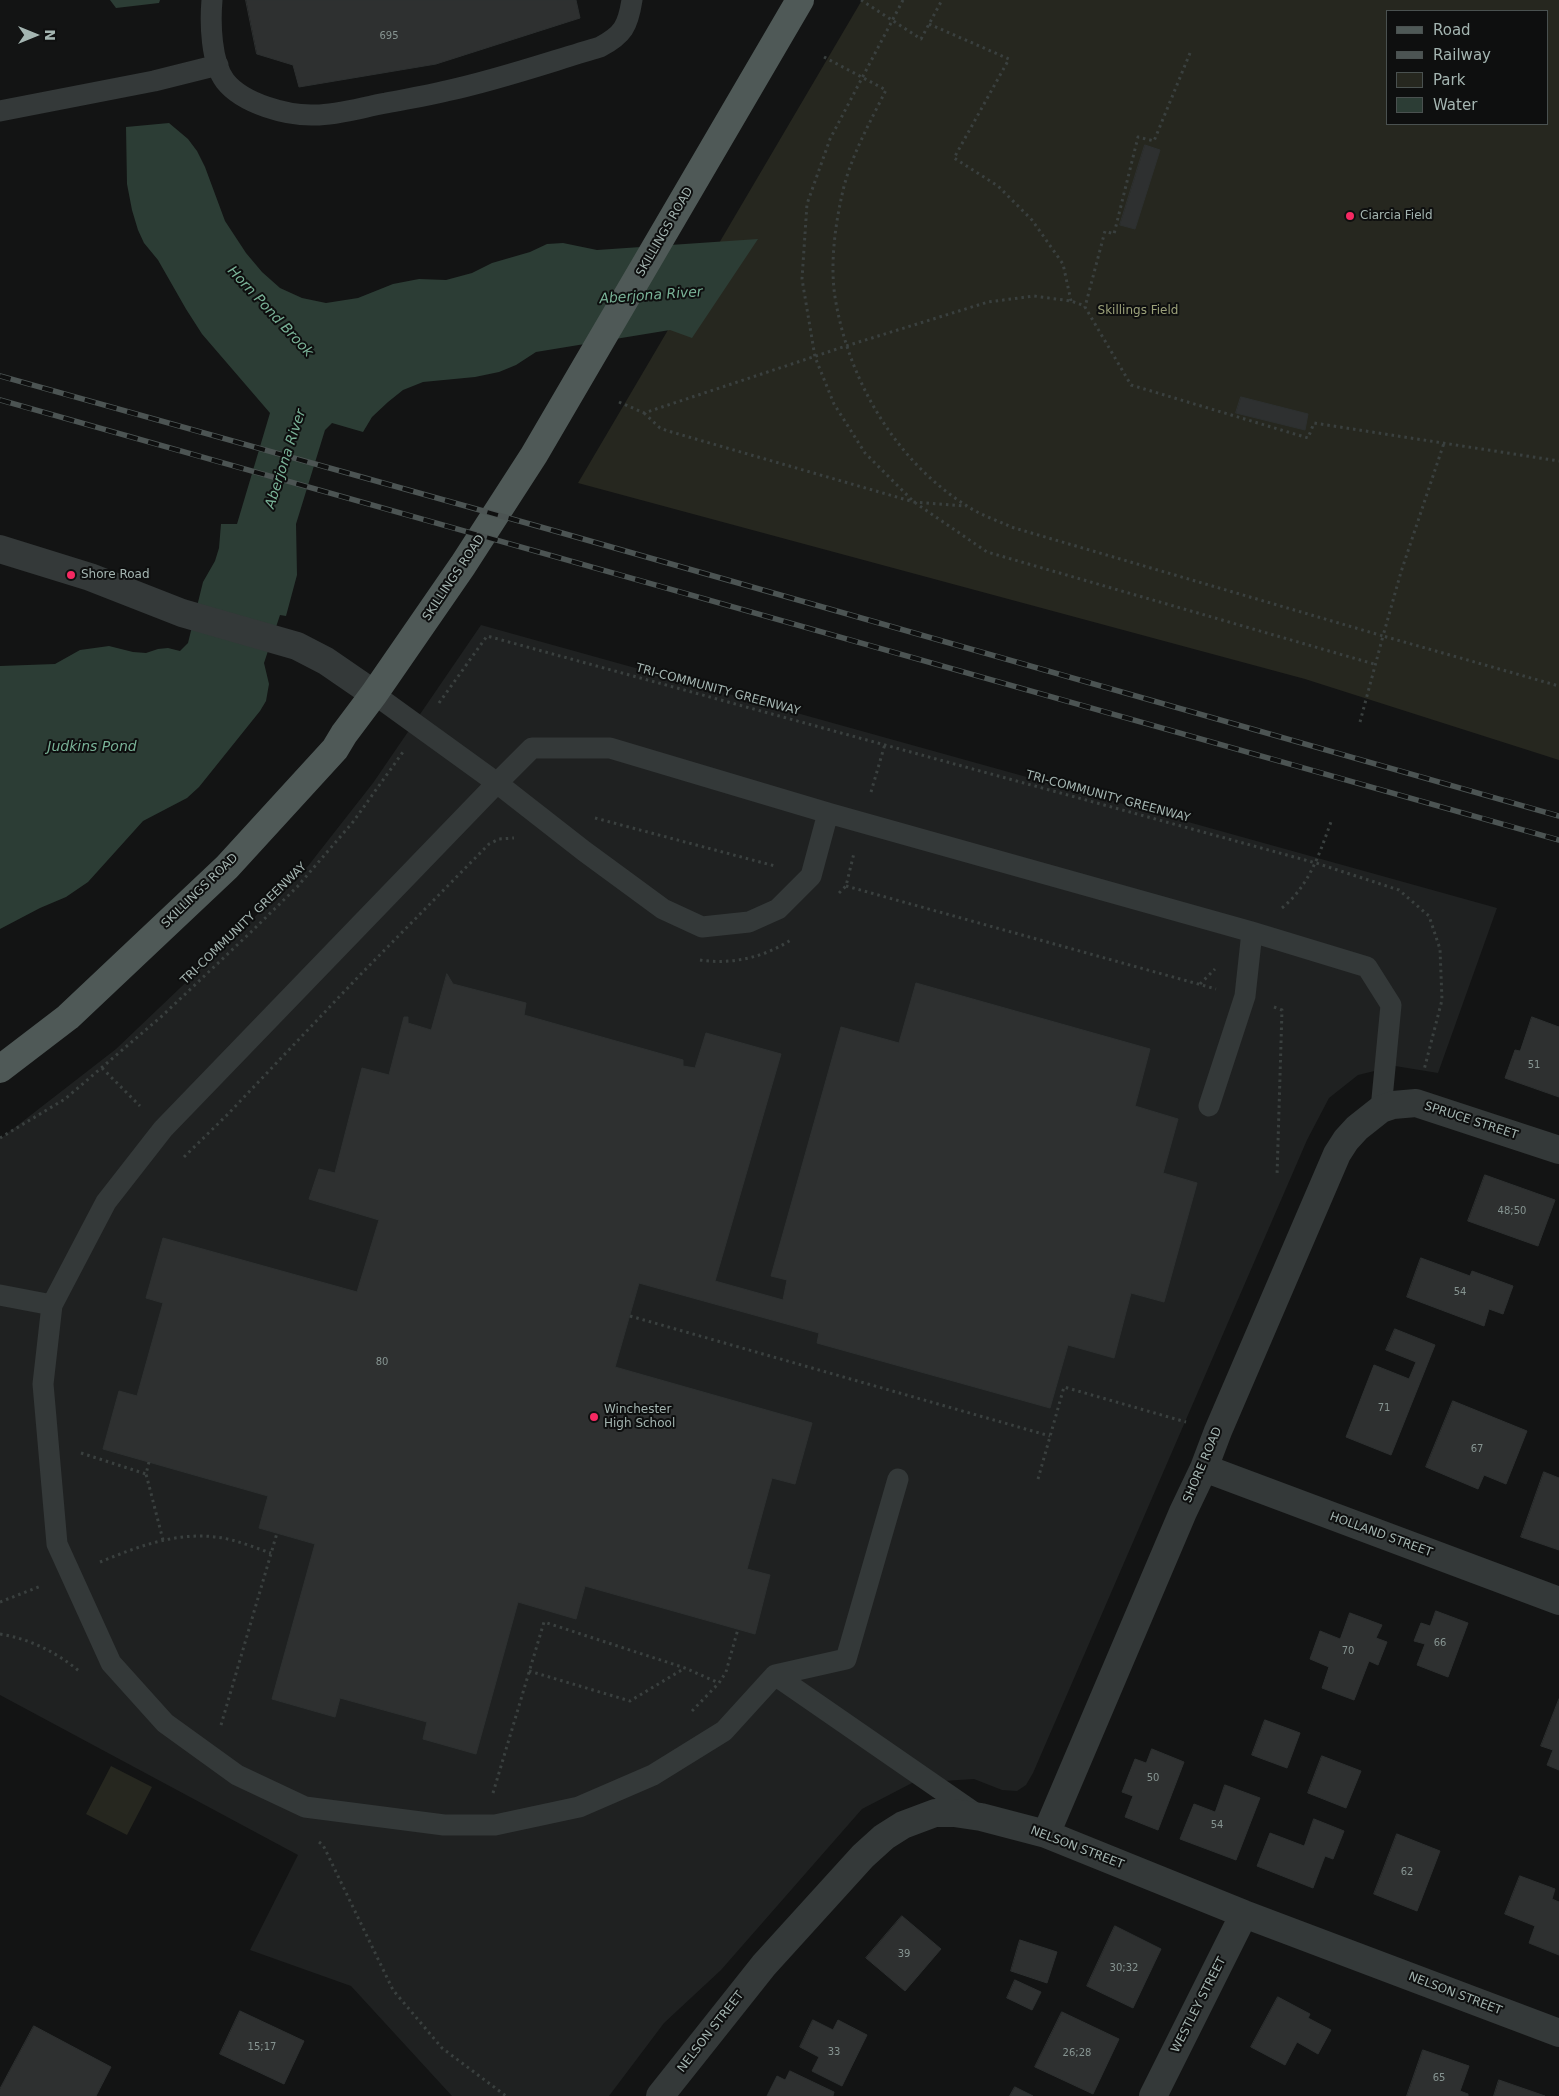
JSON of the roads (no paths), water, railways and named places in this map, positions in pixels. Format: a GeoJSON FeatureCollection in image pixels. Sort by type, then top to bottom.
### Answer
{"type":"FeatureCollection","features":[{"type":"Feature","properties":{"kind":"main road","name":"SKILLINGS ROAD"},"geometry":{"type":"LineString","coordinates":[[0,1069],[68,1017],[227,867],[335,749],[489,527],[596,352],[800,0]]}},
{"type":"Feature","properties":{"kind":"street"},"geometry":{"type":"LineString","coordinates":[[0,549],[90,577],[182,613],[280,640],[311,652],[374,694]]}},
{"type":"Feature","properties":{"kind":"street","name":"SPRUCE STREET"},"geometry":{"type":"LineString","coordinates":[[1381,1109],[1393,1105],[1416,1103],[1559,1150]]}},
{"type":"Feature","properties":{"kind":"street","name":"SHORE ROAD"},"geometry":{"type":"LineString","coordinates":[[1046,1834],[1337,1154],[1357,1128],[1381,1109]]}},
{"type":"Feature","properties":{"kind":"street","name":"HOLLAND STREET"},"geometry":{"type":"LineString","coordinates":[[1204,1468],[1559,1601]]}},
{"type":"Feature","properties":{"kind":"street","name":"NELSON STREET"},"geometry":{"type":"LineString","coordinates":[[660,2096],[764,1965],[863,1856],[903,1825],[936,1813],[954,1813],[980,1817],[1046,1834],[1244,1914],[1559,2033]]}},
{"type":"Feature","properties":{"kind":"street","name":"WESTLEY STREET"},"geometry":{"type":"LineString","coordinates":[[1153,2096],[1244,1914]]}},
{"type":"Feature","properties":{"kind":"lane"},"geometry":{"type":"LineString","coordinates":[[212,0],[210,19],[218,65],[225,81],[235,90],[263,106],[298,115],[332,114],[448,91],[600,47],[620,34],[626,25],[632,0]]}},
{"type":"Feature","properties":{"kind":"lane"},"geometry":{"type":"LineString","coordinates":[[0,111],[135,85],[218,65]]}},
{"type":"Feature","properties":{"kind":"lane"},"geometry":{"type":"LineString","coordinates":[[374,694],[497,782],[584,851],[663,909],[702,927],[749,922],[778,909],[811,876],[828,813]]}},
{"type":"Feature","properties":{"kind":"lane"},"geometry":{"type":"LineString","coordinates":[[898,1479],[846,1660],[776,1675],[724,1731],[653,1775],[580,1806],[495,1825],[444,1825],[305,1807],[237,1775],[165,1723],[111,1663],[57,1544],[43,1384],[52,1305],[106,1202],[163,1129],[532,748],[610,748],[828,813],[1252,932],[1367,967],[1391,1004],[1381,1109]]}},
{"type":"Feature","properties":{"kind":"lane"},"geometry":{"type":"LineString","coordinates":[[1208,1106],[1245,996],[1252,932]]}},
{"type":"Feature","properties":{"kind":"lane"},"geometry":{"type":"LineString","coordinates":[[0,1295],[52,1305]]}},
{"type":"Feature","properties":{"kind":"lane"},"geometry":{"type":"LineString","coordinates":[[776,1675],[980,1817]]}},
{"type":"Feature","properties":{"kind":"water"},"geometry":{"type":"Polygon","coordinates":[[[110,0],[160,0],[159,3],[116,8],[110,0]]]}},
{"type":"Feature","properties":{"kind":"water"},"geometry":{"type":"Polygon","coordinates":[[[169,123],[188,139],[197,151],[225,221],[246,253],[262,272],[280,288],[302,298],[326,303],[358,298],[393,284],[419,279],[446,280],[472,273],[492,263],[530,252],[547,244],[563,243],[597,250],[758,239],[692,338],[670,330],[536,352],[516,365],[499,372],[475,377],[423,382],[403,390],[372,417],[363,432],[332,423],[325,430],[296,524],[297,575],[286,616],[280,615],[264,663],[269,684],[266,701],[260,711],[199,787],[187,798],[143,821],[88,882],[66,897],[0,929],[0,666],[55,664],[80,650],[109,646],[146,653],[168,648],[180,651],[188,643],[203,582],[215,561],[219,548],[221,524],[237,524],[270,413],[202,334],[158,260],[144,243],[138,230],[127,184],[126,127],[169,123]]]}},
{"type":"Feature","properties":{"kind":"railway"},"geometry":{"type":"LineString","coordinates":[[0,376],[555,531],[1559,816]]}},
{"type":"Feature","properties":{"kind":"railway"},"geometry":{"type":"LineString","coordinates":[[0,400],[1559,840]]}},
{"type":"Feature","properties":{"kind":"place","name":"Ciarcia Field"},"geometry":{"type":"Point","coordinates":[1350,216]}},
{"type":"Feature","properties":{"kind":"place","name":"Shore Road"},"geometry":{"type":"Point","coordinates":[71,575]}},
{"type":"Feature","properties":{"kind":"place","name":"Winchester High School"},"geometry":{"type":"Point","coordinates":[594,1417]}},
{"type":"Feature","properties":{"kind":"water label","name":"Aberjona River"},"geometry":{"type":"Point","coordinates":[651,296]}},
{"type":"Feature","properties":{"kind":"water label","name":"Horn Pond Brook"},"geometry":{"type":"Point","coordinates":[270,312]}},
{"type":"Feature","properties":{"kind":"water label","name":"Aberjona River"},"geometry":{"type":"Point","coordinates":[286,459]}},
{"type":"Feature","properties":{"kind":"water label","name":"Judkins Pond"},"geometry":{"type":"Point","coordinates":[92,747]}},
{"type":"Feature","properties":{"kind":"park label","name":"Skillings Field"},"geometry":{"type":"Point","coordinates":[1138,311]}}]}
